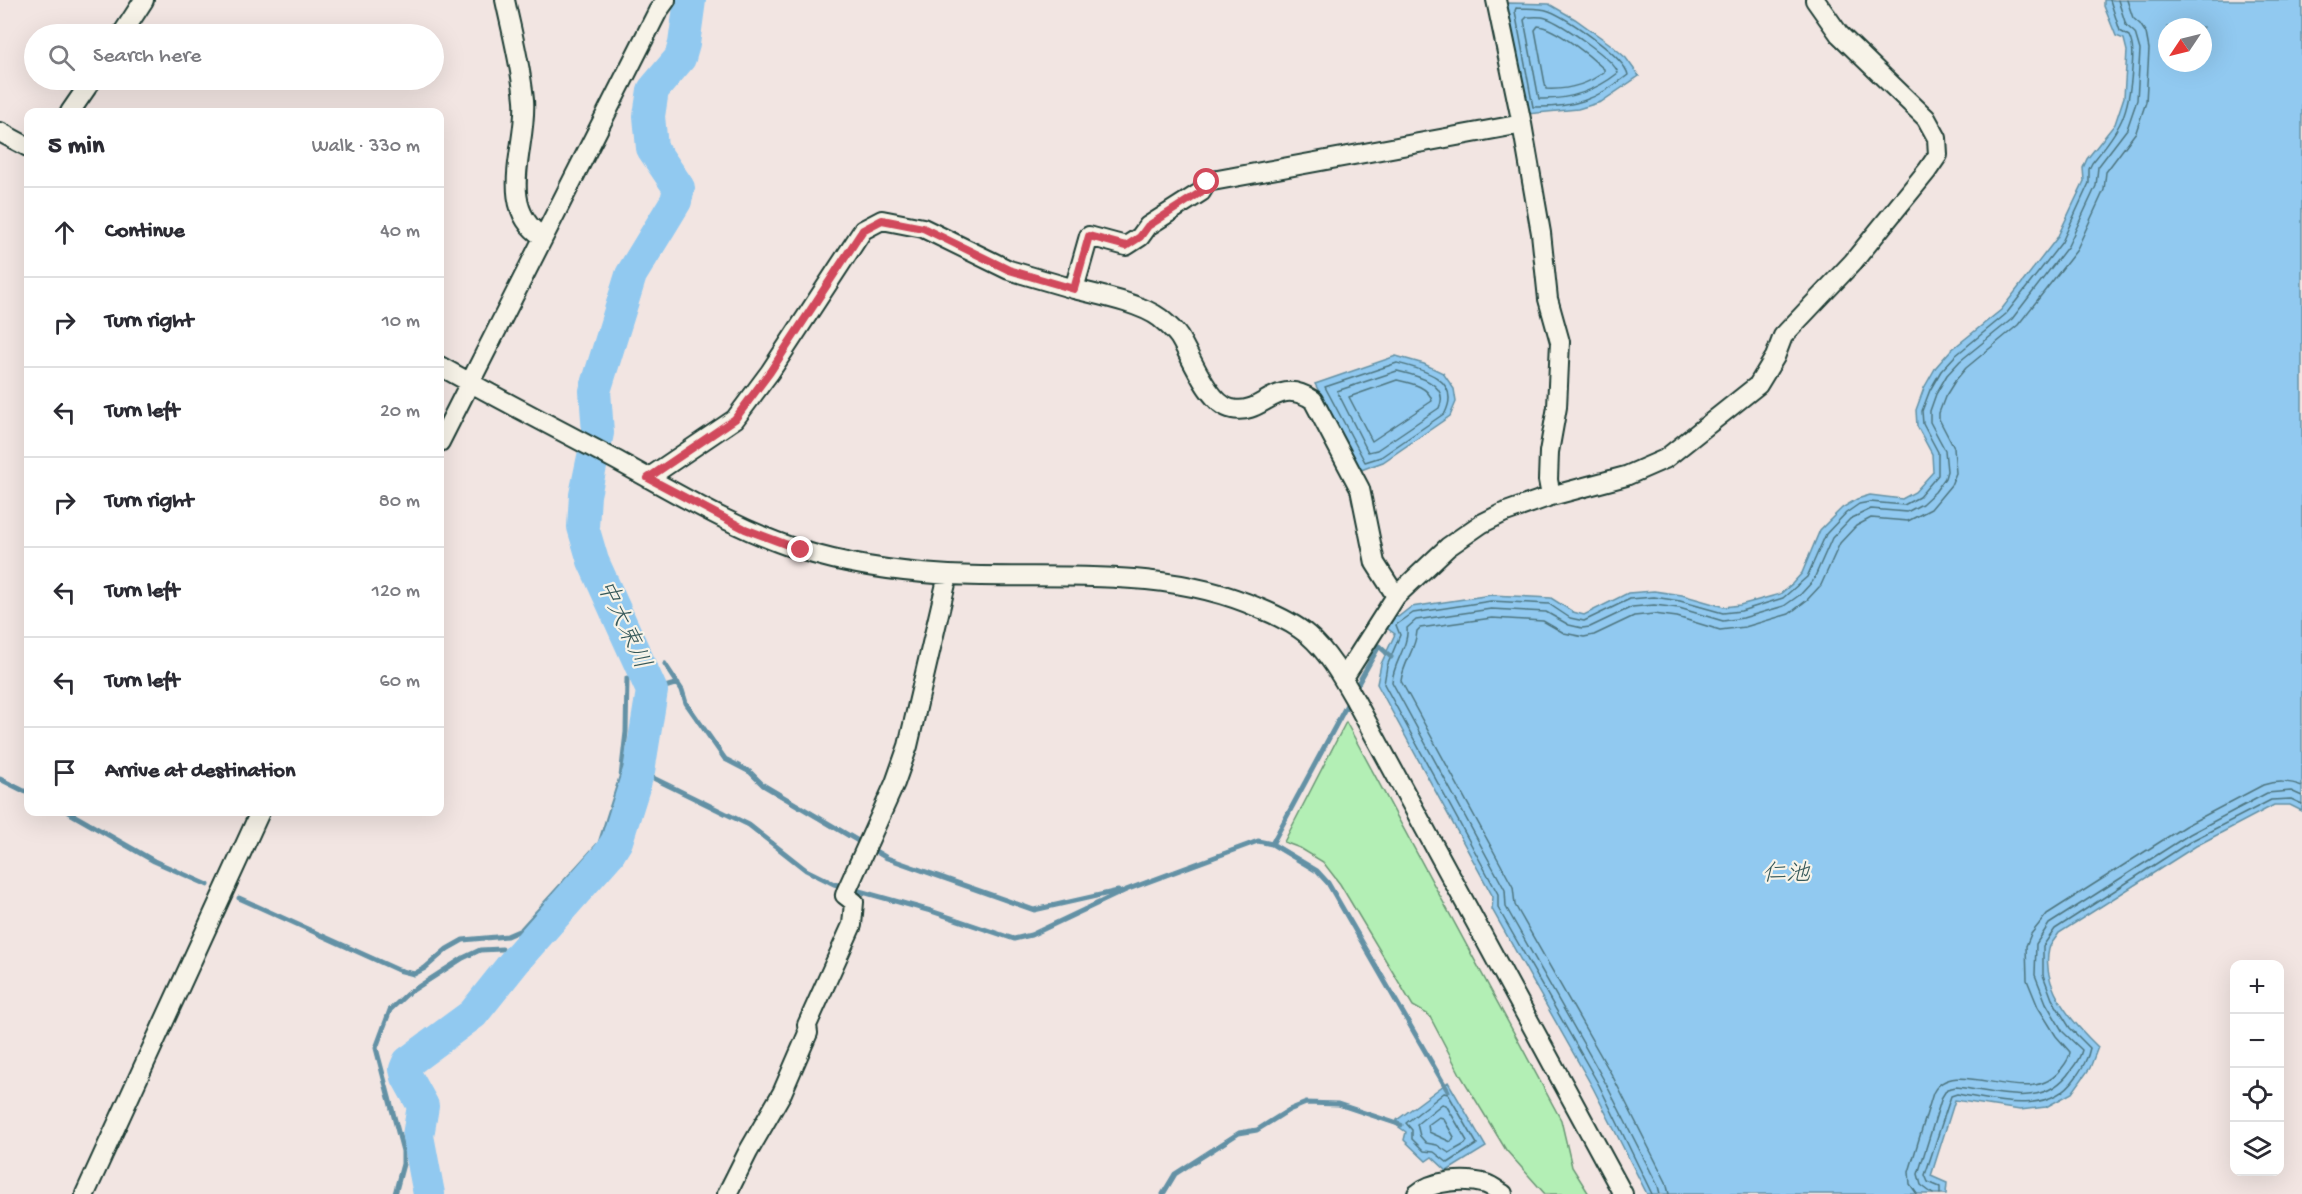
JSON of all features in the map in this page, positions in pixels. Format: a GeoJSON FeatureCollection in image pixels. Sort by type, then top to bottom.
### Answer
{"type":"FeatureCollection","features":[{"type":"Feature","properties":{"kind":"street"},"geometry":{"type":"LineString","coordinates":[[128,24],[144,0]]}},
{"type":"Feature","properties":{"kind":"street"},"geometry":{"type":"LineString","coordinates":[[505,0],[517,54],[524,103],[517,175],[519,206],[530,229],[543,237]]}},
{"type":"Feature","properties":{"kind":"street"},"geometry":{"type":"LineString","coordinates":[[444,434],[658,11],[666,0]]}},
{"type":"Feature","properties":{"kind":"street"},"geometry":{"type":"LineString","coordinates":[[1496,0],[1522,124],[1541,233],[1548,299],[1560,342],[1557,407],[1549,452],[1548,480],[1551,496]]}},
{"type":"Feature","properties":{"kind":"street"},"geometry":{"type":"LineString","coordinates":[[1349,689],[1396,596],[1448,546],[1481,524],[1551,496],[1626,476],[1665,459],[1758,385],[1783,336],[1853,262],[1938,155],[1937,138],[1926,118],[1839,34],[1815,0]]}},
{"type":"Feature","properties":{"kind":"street"},"geometry":{"type":"LineString","coordinates":[[73,108],[85,90]]}},
{"type":"Feature","properties":{"kind":"street"},"geometry":{"type":"LineString","coordinates":[[1074,289],[1089,236],[1126,246],[1140,237],[1148,226],[1201,192],[1207,182],[1522,124]]}},
{"type":"Feature","properties":{"kind":"street"},"geometry":{"type":"LineString","coordinates":[[0,132],[24,145]]}},
{"type":"Feature","properties":{"kind":"street"},"geometry":{"type":"LineString","coordinates":[[648,478],[735,419],[770,372],[863,230],[882,220],[923,228],[1009,270],[1126,303],[1158,317],[1178,335],[1218,402],[1232,410],[1251,407],[1284,392],[1300,391],[1313,400],[1360,489],[1375,564],[1396,596]]}},
{"type":"Feature","properties":{"kind":"street"},"geometry":{"type":"LineString","coordinates":[[444,368],[745,529],[801,550],[867,566],[948,575],[1146,579],[1195,586],[1240,599],[1279,617],[1307,634],[1322,650],[1349,689],[1623,1194]]}},
{"type":"Feature","properties":{"kind":"street"},"geometry":{"type":"LineString","coordinates":[[727,1194],[782,1093],[808,1033],[807,1025],[852,925],[854,902],[845,895],[895,783],[908,746],[948,575]]}},
{"type":"Feature","properties":{"kind":"street"},"geometry":{"type":"LineString","coordinates":[[85,1194],[258,816]]}},
{"type":"Feature","properties":{"kind":"street"},"geometry":{"type":"LineString","coordinates":[[1417,1194],[1423,1188],[1445,1182],[1466,1181],[1488,1184],[1503,1194]]}},
{"type":"Feature","properties":{"kind":"green space"},"geometry":{"type":"Polygon","coordinates":[[[1346,722],[1561,1120],[1572,1167],[1589,1194],[1545,1194],[1506,1150],[1461,1076],[1429,1015],[1413,1006],[1340,884],[1323,862],[1300,848],[1284,842],[1346,722]]]}},
{"type":"Feature","properties":{"kind":"water","name":"仁池"},"geometry":{"type":"Polygon","coordinates":[[[2104,0],[2302,0],[2302,811],[2290,805],[2274,805],[2196,846],[2059,933],[2049,949],[2049,977],[2061,1004],[2098,1047],[2090,1068],[2072,1093],[2046,1107],[2020,1110],[1955,1100],[1931,1176],[1947,1183],[1946,1194],[1647,1194],[1593,1088],[1492,909],[1493,897],[1377,684],[1381,664],[1395,634],[1385,627],[1392,614],[1398,617],[1411,607],[1491,595],[1551,598],[1573,612],[1584,615],[1628,593],[1654,591],[1682,595],[1724,607],[1740,605],[1780,594],[1792,584],[1802,573],[1820,530],[1842,508],[1857,499],[1870,495],[1902,499],[1915,492],[1933,472],[1932,454],[1917,426],[1916,410],[1924,388],[1936,367],[1950,351],[2001,310],[2057,238],[2084,181],[2083,168],[2087,159],[2115,124],[2124,97],[2127,51],[2124,39],[2116,36],[2104,6],[2104,0]]]}},
{"type":"Feature","properties":{"kind":"water"},"geometry":{"type":"Polygon","coordinates":[[[1507,3],[1549,4],[1610,44],[1626,58],[1639,76],[1601,102],[1578,109],[1527,114],[1507,3]]]}},
{"type":"Feature","properties":{"kind":"water"},"geometry":{"type":"Polygon","coordinates":[[[1396,356],[1424,364],[1443,373],[1454,389],[1456,402],[1450,416],[1383,462],[1361,470],[1315,384],[1396,356]]]}},
{"type":"Feature","properties":{"kind":"water"},"geometry":{"type":"Polygon","coordinates":[[[1448,1082],[1486,1147],[1447,1171],[1432,1157],[1426,1161],[1404,1140],[1406,1132],[1396,1125],[1397,1120],[1448,1082]]]}},
{"type":"Feature","properties":{"kind":"waterway","name":"中大束川"},"geometry":{"type":"LineString","coordinates":[[429,1194],[418,1136],[423,1106],[407,1077],[405,1069],[408,1062],[473,1014],[520,955],[609,854],[617,841],[639,771],[652,691],[593,561],[583,527],[585,495],[598,433],[595,391],[631,275],[676,201],[679,188],[652,148],[649,116],[653,90],[680,58],[690,0]]}},
{"type":"Feature","properties":{"kind":"waterway"},"geometry":{"type":"LineString","coordinates":[[1354,691],[1379,646],[1391,657]]}},
{"type":"Feature","properties":{"kind":"waterway"},"geometry":{"type":"LineString","coordinates":[[665,664],[682,690],[686,703],[725,759],[750,772],[763,785],[887,858],[1034,910],[1118,891]]}},
{"type":"Feature","properties":{"kind":"waterway"},"geometry":{"type":"LineString","coordinates":[[239,898],[398,970],[414,974],[463,940],[507,936],[521,930],[600,843],[621,777],[626,732],[627,678]]}},
{"type":"Feature","properties":{"kind":"waterway"},"geometry":{"type":"LineString","coordinates":[[652,691],[678,683]]}},
{"type":"Feature","properties":{"kind":"waterway"},"geometry":{"type":"LineString","coordinates":[[639,771],[749,825],[806,870],[834,884],[931,911],[1014,939],[1031,935],[1126,890],[1258,841],[1272,844],[1350,699]]}},
{"type":"Feature","properties":{"kind":"waterway"},"geometry":{"type":"LineString","coordinates":[[0,779],[24,791]]}},
{"type":"Feature","properties":{"kind":"waterway"},"geometry":{"type":"LineString","coordinates":[[75,816],[154,861],[208,885]]}},
{"type":"Feature","properties":{"kind":"waterway"},"geometry":{"type":"LineString","coordinates":[[1272,844],[1317,871],[1328,883],[1448,1091]]}},
{"type":"Feature","properties":{"kind":"waterway"},"geometry":{"type":"LineString","coordinates":[[395,1194],[403,1164],[403,1151],[376,1048],[390,1010],[407,994],[463,958],[480,950],[502,949]]}},
{"type":"Feature","properties":{"kind":"waterway"},"geometry":{"type":"LineString","coordinates":[[1163,1194],[1175,1174],[1239,1133],[1257,1130],[1289,1110],[1306,1103],[1338,1104],[1401,1125]]}},
{"type":"Feature","properties":{"kind":"route"},"geometry":{"type":"LineString","coordinates":[[801,550],[745,529],[648,478],[735,419],[770,372],[863,230],[882,220],[923,228],[1009,270],[1074,289],[1089,236],[1126,246],[1140,237],[1148,226],[1201,192],[1207,182]]}}]}
